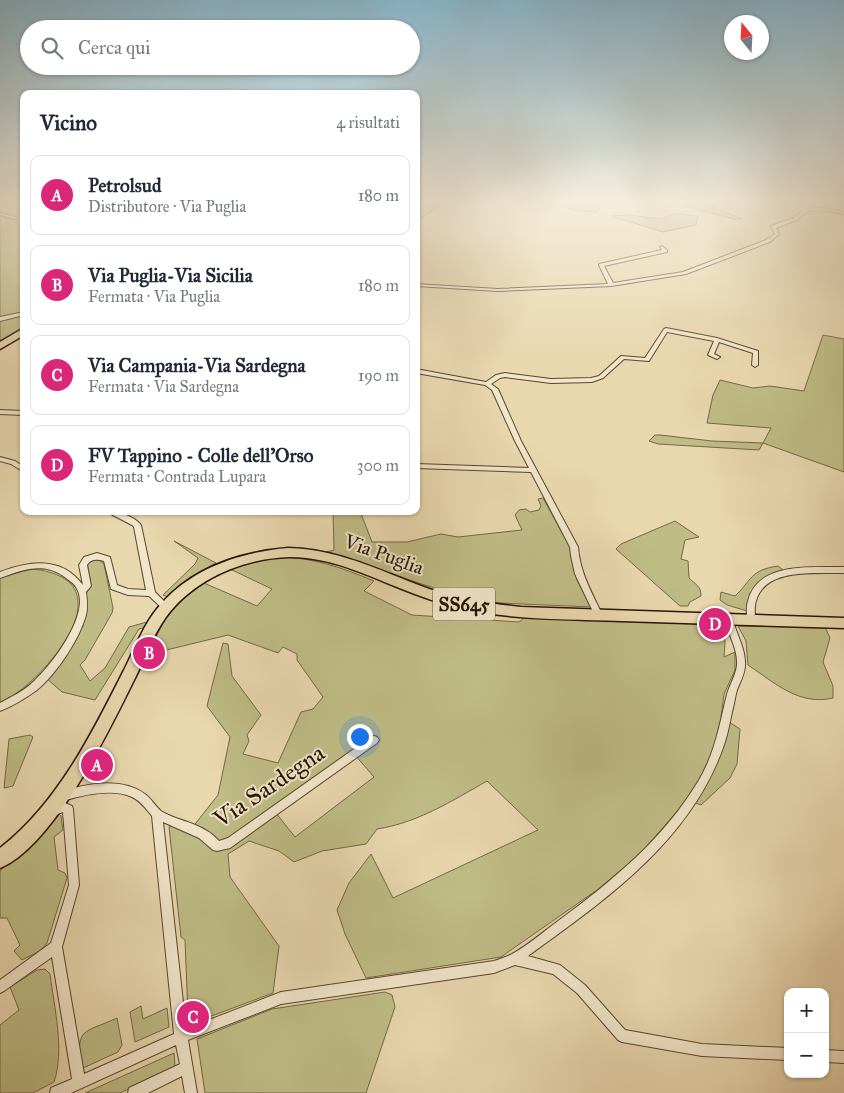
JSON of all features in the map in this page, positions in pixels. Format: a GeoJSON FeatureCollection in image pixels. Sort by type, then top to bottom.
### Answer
{"type":"FeatureCollection","features":[{"type":"Feature","properties":{"kind":"main road"},"geometry":{"type":"LineString","coordinates":[[0,346],[20,334]]}},
{"type":"Feature","properties":{"kind":"main road","name":"Via Puglia"},"geometry":{"type":"LineString","coordinates":[[2,858],[22,841],[56,800],[125,684],[136,660],[166,607],[198,580],[216,570],[249,558],[290,552],[337,558],[436,596],[476,607],[521,612],[599,616]]}},
{"type":"Feature","properties":{"kind":"main road","name":"SS645"},"geometry":{"type":"LineString","coordinates":[[599,616],[844,623]]}},
{"type":"Feature","properties":{"kind":"main road","name":"Via Puglia"},"geometry":{"type":"LineString","coordinates":[[2,858],[48,801],[118,683],[136,660]]}},
{"type":"Feature","properties":{"kind":"street"},"geometry":{"type":"LineString","coordinates":[[611,285],[600,265],[665,251]]}},
{"type":"Feature","properties":{"kind":"street"},"geometry":{"type":"LineString","coordinates":[[420,285],[498,290],[611,285],[684,274],[743,251]]}},
{"type":"Feature","properties":{"kind":"street"},"geometry":{"type":"LineString","coordinates":[[0,319],[20,314]]}},
{"type":"Feature","properties":{"kind":"street"},"geometry":{"type":"LineString","coordinates":[[487,384],[498,376],[505,375],[551,381],[596,379],[623,357],[647,360],[666,330],[716,340],[756,352],[754,365]]}},
{"type":"Feature","properties":{"kind":"street"},"geometry":{"type":"LineString","coordinates":[[716,340],[711,355],[717,357]]}},
{"type":"Feature","properties":{"kind":"street"},"geometry":{"type":"LineString","coordinates":[[420,372],[487,384],[498,393],[533,470],[574,547],[574,559],[579,578],[599,616]]}},
{"type":"Feature","properties":{"kind":"street"},"geometry":{"type":"LineString","coordinates":[[0,412],[20,413]]}},
{"type":"Feature","properties":{"kind":"street"},"geometry":{"type":"LineString","coordinates":[[0,459],[13,462],[20,467]]}},
{"type":"Feature","properties":{"kind":"street"},"geometry":{"type":"LineString","coordinates":[[420,466],[533,470]]}},
{"type":"Feature","properties":{"kind":"street"},"geometry":{"type":"LineString","coordinates":[[117,515],[135,523],[138,527],[151,592],[166,607]]}},
{"type":"Feature","properties":{"kind":"street"},"geometry":{"type":"LineString","coordinates":[[82,592],[87,586],[83,565],[87,559],[97,556],[107,560],[114,587],[128,592],[151,592]]}},
{"type":"Feature","properties":{"kind":"street"},"geometry":{"type":"LineString","coordinates":[[0,575],[17,568],[48,567],[61,570],[76,582],[82,592],[82,610],[79,624],[56,660],[36,685],[0,707]]}},
{"type":"Feature","properties":{"kind":"street"},"geometry":{"type":"LineString","coordinates":[[751,621],[752,602],[755,594],[759,587],[774,576],[794,572],[844,570]]}},
{"type":"Feature","properties":{"kind":"street"},"geometry":{"type":"LineString","coordinates":[[56,1093],[181,1037],[281,998],[494,967],[515,959],[618,882],[656,847],[698,794],[715,760],[730,712],[732,694],[739,676],[741,664],[739,646],[733,637],[729,621]]}},
{"type":"Feature","properties":{"kind":"street","name":"Via Sardegna"},"geometry":{"type":"LineString","coordinates":[[56,800],[67,795],[103,788],[122,789],[140,796],[158,814],[203,834],[217,846],[230,843],[374,740]]}},
{"type":"Feature","properties":{"kind":"street"},"geometry":{"type":"LineString","coordinates":[[73,773],[68,788],[84,792]]}},
{"type":"Feature","properties":{"kind":"street","name":"Via Sardegna"},"geometry":{"type":"LineString","coordinates":[[46,814],[62,802],[84,792]]}},
{"type":"Feature","properties":{"kind":"street"},"geometry":{"type":"LineString","coordinates":[[30,825],[56,800]]}},
{"type":"Feature","properties":{"kind":"street"},"geometry":{"type":"LineString","coordinates":[[46,814],[63,807],[68,809],[70,824],[74,886],[56,947],[79,1082]]}},
{"type":"Feature","properties":{"kind":"street"},"geometry":{"type":"LineString","coordinates":[[158,814],[181,1037],[191,1093]]}},
{"type":"Feature","properties":{"kind":"street"},"geometry":{"type":"LineString","coordinates":[[0,987],[56,947]]}},
{"type":"Feature","properties":{"kind":"street"},"geometry":{"type":"LineString","coordinates":[[515,959],[556,970],[581,988],[622,1036],[702,1050],[784,1054]]}},
{"type":"Feature","properties":{"kind":"street"},"geometry":{"type":"LineString","coordinates":[[829,1056],[844,1057]]}},
{"type":"Feature","properties":{"kind":"street"},"geometry":{"type":"LineString","coordinates":[[134,1093],[187,1068]]}},
{"type":"Feature","properties":{"kind":"shaded area"},"geometry":{"type":"Polygon","coordinates":[[[0,251],[20,251],[20,331],[0,342],[0,251]]]}},
{"type":"Feature","properties":{"kind":"shaded area"},"geometry":{"type":"Polygon","coordinates":[[[823,335],[844,339],[844,472],[763,443],[771,428],[707,423],[713,395],[720,380],[753,388],[770,386],[804,391],[823,335]]]}},
{"type":"Feature","properties":{"kind":"shaded area"},"geometry":{"type":"Polygon","coordinates":[[[655,435],[660,435],[712,441],[763,443],[759,450],[658,444],[649,441],[655,435]]]}},
{"type":"Feature","properties":{"kind":"shaded area"},"geometry":{"type":"Polygon","coordinates":[[[543,498],[570,547],[577,580],[591,607],[476,602],[326,552],[334,550],[333,515],[362,515],[372,542],[407,542],[441,534],[458,537],[522,530],[515,515],[519,510],[526,509],[530,512],[539,510],[541,506],[538,499],[543,498]]]}},
{"type":"Feature","properties":{"kind":"shaded area"},"geometry":{"type":"Polygon","coordinates":[[[675,521],[699,537],[685,540],[681,559],[688,561],[689,578],[698,586],[701,593],[701,596],[690,602],[688,606],[680,606],[616,549],[621,544],[675,521]]]}},
{"type":"Feature","properties":{"kind":"shaded area"},"geometry":{"type":"Polygon","coordinates":[[[174,541],[216,563],[195,575],[168,597],[163,595],[195,564],[198,558],[174,541]]]}},
{"type":"Feature","properties":{"kind":"shaded area"},"geometry":{"type":"Polygon","coordinates":[[[281,557],[306,559],[340,568],[374,581],[364,591],[412,615],[519,622],[524,618],[723,625],[724,657],[735,652],[735,670],[724,694],[721,717],[740,729],[737,764],[730,778],[701,805],[687,800],[640,854],[597,890],[501,957],[366,978],[345,934],[337,910],[349,883],[371,854],[393,898],[538,830],[487,781],[420,816],[406,822],[377,829],[366,844],[322,851],[294,862],[279,851],[249,841],[228,854],[230,877],[279,946],[273,993],[193,1023],[188,1015],[185,940],[181,937],[169,827],[173,825],[188,833],[218,795],[230,737],[207,706],[223,643],[228,644],[232,676],[261,715],[247,735],[249,741],[243,754],[278,763],[301,712],[313,709],[323,697],[297,660],[297,654],[283,647],[278,653],[228,635],[146,655],[171,608],[204,583],[257,606],[272,589],[230,569],[253,562],[281,557]],[[355,755],[276,813],[295,837],[374,777],[355,755]]]}},
{"type":"Feature","properties":{"kind":"shaded area"},"geometry":{"type":"Polygon","coordinates":[[[98,559],[104,564],[113,608],[85,660],[80,665],[90,681],[105,668],[129,627],[147,622],[143,628],[139,629],[95,700],[62,692],[46,678],[83,626],[86,594],[91,584],[87,563],[98,559]]]}},
{"type":"Feature","properties":{"kind":"shaded area"},"geometry":{"type":"Polygon","coordinates":[[[778,566],[783,570],[767,576],[758,584],[747,611],[727,605],[720,600],[721,592],[735,596],[752,576],[762,570],[778,566]]]}},
{"type":"Feature","properties":{"kind":"shaded area"},"geometry":{"type":"Polygon","coordinates":[[[32,569],[61,577],[76,591],[78,610],[70,632],[56,654],[38,675],[0,704],[0,578],[16,571],[32,569]]]}},
{"type":"Feature","properties":{"kind":"shaded area"},"geometry":{"type":"Polygon","coordinates":[[[738,626],[825,627],[830,638],[823,662],[833,686],[833,698],[821,700],[798,696],[748,665],[746,641],[738,626]]]}},
{"type":"Feature","properties":{"kind":"shaded area"},"geometry":{"type":"Polygon","coordinates":[[[30,735],[33,737],[13,786],[4,788],[9,739],[30,735]]]}},
{"type":"Feature","properties":{"kind":"shaded area"},"geometry":{"type":"Polygon","coordinates":[[[58,813],[61,816],[63,830],[54,837],[58,870],[65,873],[67,878],[47,943],[40,951],[22,960],[14,951],[20,945],[7,918],[0,918],[0,871],[52,815],[58,813]]]}},
{"type":"Feature","properties":{"kind":"shaded area"},"geometry":{"type":"Polygon","coordinates":[[[45,969],[50,974],[58,1028],[59,1056],[54,1082],[33,1093],[0,1093],[0,1025],[19,1010],[10,987],[37,970],[45,969]]]}},
{"type":"Feature","properties":{"kind":"shaded area"},"geometry":{"type":"Polygon","coordinates":[[[385,992],[392,995],[395,1007],[366,1093],[205,1093],[197,1039],[272,1009],[385,992]]]}},
{"type":"Feature","properties":{"kind":"shaded area"},"geometry":{"type":"Polygon","coordinates":[[[141,1006],[143,1019],[167,1008],[169,1027],[135,1042],[130,1012],[141,1006]]]}},
{"type":"Feature","properties":{"kind":"shaded area"},"geometry":{"type":"Polygon","coordinates":[[[117,1018],[122,1045],[118,1052],[81,1069],[80,1046],[84,1034],[117,1018]]]}},
{"type":"Feature","properties":{"kind":"shaded area"},"geometry":{"type":"Polygon","coordinates":[[[174,1053],[175,1066],[120,1093],[85,1093],[174,1053]]]}},
{"type":"Feature","properties":{"kind":"place","name":"FV Tappino - Colle dell'Orso"},"geometry":{"type":"Point","coordinates":[715,624]}},
{"type":"Feature","properties":{"kind":"place","name":"Via Puglia-Via Sicilia"},"geometry":{"type":"Point","coordinates":[149,653]}},
{"type":"Feature","properties":{"kind":"place","name":"Petrolsud"},"geometry":{"type":"Point","coordinates":[97,765]}},
{"type":"Feature","properties":{"kind":"place","name":"Via Campania-Via Sardegna"},"geometry":{"type":"Point","coordinates":[193,1017]}}]}
